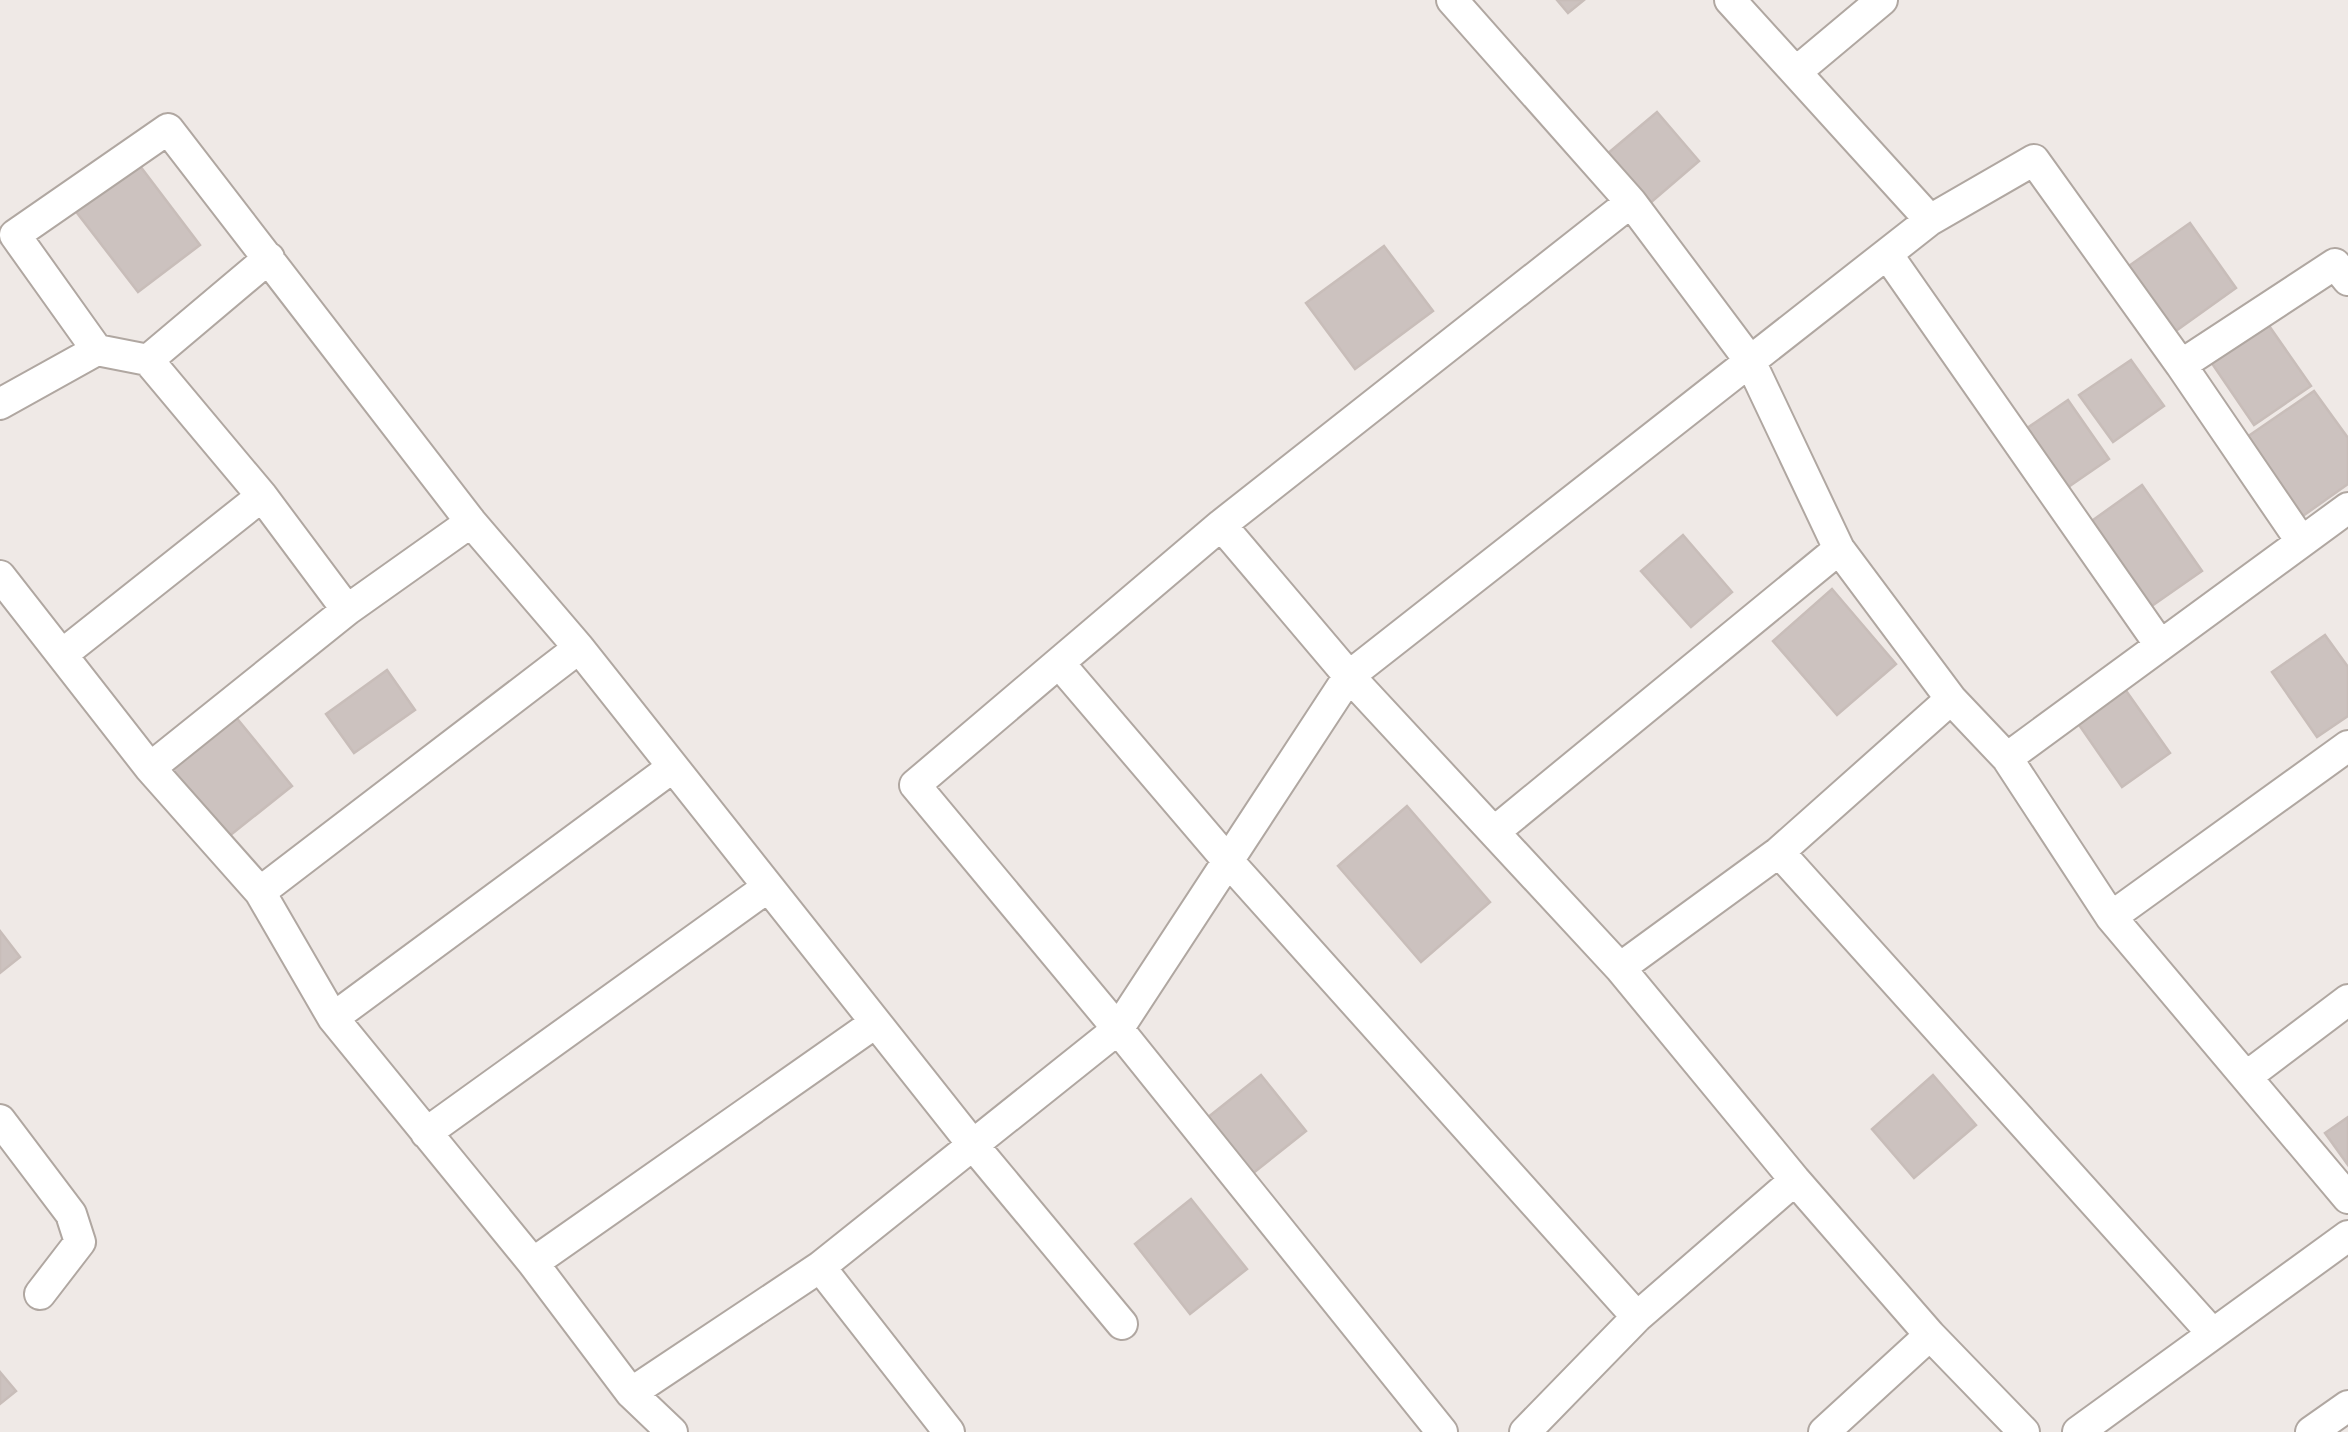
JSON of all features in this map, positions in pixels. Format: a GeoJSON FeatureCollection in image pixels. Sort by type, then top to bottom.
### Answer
{"type":"FeatureCollection","features":[{"type":"Feature","properties":{"kind":"street"},"geometry":{"type":"LineString","coordinates":[[1452,0],[1631,202],[1750,361],[1839,549],[1951,699],[2008,758],[2112,917],[2348,1198]]}},
{"type":"Feature","properties":{"kind":"street"},"geometry":{"type":"LineString","coordinates":[[1730,0],[1930,220]]}},
{"type":"Feature","properties":{"kind":"street"},"geometry":{"type":"LineString","coordinates":[[1796,72],[1882,0]]}},
{"type":"Feature","properties":{"kind":"street"},"geometry":{"type":"LineString","coordinates":[[97,350],[15,236],[168,130],[471,522],[578,648],[972,1145],[1122,1324]]}},
{"type":"Feature","properties":{"kind":"street"},"geometry":{"type":"LineString","coordinates":[[631,1392],[820,1267],[1118,1029],[1350,676],[1930,220],[2034,160],[2181,364],[2301,541]]}},
{"type":"Feature","properties":{"kind":"street"},"geometry":{"type":"LineString","coordinates":[[1442,1432],[1118,1029],[914,785],[1220,525],[1631,202]]}},
{"type":"Feature","properties":{"kind":"street"},"geometry":{"type":"LineString","coordinates":[[1887,254],[2160,645]]}},
{"type":"Feature","properties":{"kind":"street"},"geometry":{"type":"LineString","coordinates":[[148,360],[270,258]]}},
{"type":"Feature","properties":{"kind":"street"},"geometry":{"type":"LineString","coordinates":[[2181,364],[2335,264],[2348,280]]}},
{"type":"Feature","properties":{"kind":"street"},"geometry":{"type":"LineString","coordinates":[[0,404],[97,350],[148,360],[262,496],[347,610]]}},
{"type":"Feature","properties":{"kind":"street"},"geometry":{"type":"LineString","coordinates":[[64,653],[262,496]]}},
{"type":"Feature","properties":{"kind":"street"},"geometry":{"type":"LineString","coordinates":[[2008,758],[2348,508]]}},
{"type":"Feature","properties":{"kind":"street"},"geometry":{"type":"LineString","coordinates":[[150,768],[347,610],[471,522]]}},
{"type":"Feature","properties":{"kind":"street"},"geometry":{"type":"LineString","coordinates":[[1220,525],[1350,676],[1620,968],[1930,1335],[2024,1432]]}},
{"type":"Feature","properties":{"kind":"street"},"geometry":{"type":"LineString","coordinates":[[1494,832],[1839,549]]}},
{"type":"Feature","properties":{"kind":"street"},"geometry":{"type":"LineString","coordinates":[[0,576],[64,653],[150,768],[260,892],[333,1018],[533,1263],[631,1392],[672,1432]]}},
{"type":"Feature","properties":{"kind":"street"},"geometry":{"type":"LineString","coordinates":[[260,892],[578,648]]}},
{"type":"Feature","properties":{"kind":"street"},"geometry":{"type":"LineString","coordinates":[[1059,663],[1228,862],[1637,1317]]}},
{"type":"Feature","properties":{"kind":"street"},"geometry":{"type":"LineString","coordinates":[[1620,968],[1778,852],[1951,699]]}},
{"type":"Feature","properties":{"kind":"street"},"geometry":{"type":"LineString","coordinates":[[2112,917],[2348,746]]}},
{"type":"Feature","properties":{"kind":"street"},"geometry":{"type":"LineString","coordinates":[[333,1018],[673,767]]}},
{"type":"Feature","properties":{"kind":"street"},"geometry":{"type":"LineString","coordinates":[[1778,852],[2212,1333]]}},
{"type":"Feature","properties":{"kind":"street"},"geometry":{"type":"LineString","coordinates":[[426,1133],[768,887]]}},
{"type":"Feature","properties":{"kind":"street"},"geometry":{"type":"LineString","coordinates":[[2246,1077],[2348,1000]]}},
{"type":"Feature","properties":{"kind":"street"},"geometry":{"type":"LineString","coordinates":[[533,1263],[875,1023]]}},
{"type":"Feature","properties":{"kind":"street"},"geometry":{"type":"LineString","coordinates":[[0,1120],[71,1214],[80,1242],[40,1294]]}},
{"type":"Feature","properties":{"kind":"street"},"geometry":{"type":"LineString","coordinates":[[1525,1432],[1637,1317],[1796,1180]]}},
{"type":"Feature","properties":{"kind":"street"},"geometry":{"type":"LineString","coordinates":[[2078,1432],[2348,1236]]}},
{"type":"Feature","properties":{"kind":"street"},"geometry":{"type":"LineString","coordinates":[[820,1267],[948,1432]]}},
{"type":"Feature","properties":{"kind":"street"},"geometry":{"type":"LineString","coordinates":[[1824,1432],[1930,1335]]}},
{"type":"Feature","properties":{"kind":"street"},"geometry":{"type":"LineString","coordinates":[[2311,1432],[2348,1406]]}},
{"type":"Feature","properties":{"kind":"building"},"geometry":{"type":"Polygon","coordinates":[[[1557,0],[1584,0],[1568,13],[1557,0]]]}},
{"type":"Feature","properties":{"kind":"building"},"geometry":{"type":"Polygon","coordinates":[[[1657,112],[1699,161],[1642,210],[1600,160],[1657,112]]]}},
{"type":"Feature","properties":{"kind":"building"},"geometry":{"type":"Polygon","coordinates":[[[137,162],[200,245],[138,292],[74,209],[137,162]]]}},
{"type":"Feature","properties":{"kind":"building"},"geometry":{"type":"Polygon","coordinates":[[[2190,223],[2236,288],[2173,333],[2126,268],[2190,223]]]}},
{"type":"Feature","properties":{"kind":"building"},"geometry":{"type":"Polygon","coordinates":[[[1384,246],[1433,311],[1355,369],[1306,303],[1384,246]]]}},
{"type":"Feature","properties":{"kind":"building"},"geometry":{"type":"Polygon","coordinates":[[[2265,320],[2311,386],[2254,425],[2209,359],[2265,320]]]}},
{"type":"Feature","properties":{"kind":"building"},"geometry":{"type":"Polygon","coordinates":[[[2131,360],[2164,406],[2113,442],[2079,395],[2131,360]]]}},
{"type":"Feature","properties":{"kind":"building"},"geometry":{"type":"Polygon","coordinates":[[[2314,391],[2348,438],[2348,484],[2300,518],[2244,439],[2314,391]]]}},
{"type":"Feature","properties":{"kind":"building"},"geometry":{"type":"Polygon","coordinates":[[[2068,400],[2109,459],[2061,492],[2020,433],[2068,400]]]}},
{"type":"Feature","properties":{"kind":"building"},"geometry":{"type":"Polygon","coordinates":[[[2142,485],[2202,571],[2146,610],[2086,525],[2142,485]]]}},
{"type":"Feature","properties":{"kind":"building"},"geometry":{"type":"Polygon","coordinates":[[[1683,535],[1732,592],[1691,627],[1641,571],[1683,535]]]}},
{"type":"Feature","properties":{"kind":"building"},"geometry":{"type":"Polygon","coordinates":[[[1832,589],[1896,664],[1837,715],[1773,641],[1832,589]]]}},
{"type":"Feature","properties":{"kind":"building"},"geometry":{"type":"Polygon","coordinates":[[[2325,635],[2348,667],[2348,716],[2317,737],[2272,672],[2325,635]]]}},
{"type":"Feature","properties":{"kind":"building"},"geometry":{"type":"Polygon","coordinates":[[[387,670],[415,710],[354,753],[326,714],[387,670]]]}},
{"type":"Feature","properties":{"kind":"building"},"geometry":{"type":"Polygon","coordinates":[[[2122,685],[2170,753],[2122,787],[2075,719],[2122,685]]]}},
{"type":"Feature","properties":{"kind":"building"},"geometry":{"type":"Polygon","coordinates":[[[235,716],[292,786],[223,841],[167,771],[235,716]]]}},
{"type":"Feature","properties":{"kind":"building"},"geometry":{"type":"Polygon","coordinates":[[[1407,806],[1490,902],[1421,962],[1338,866],[1407,806]]]}},
{"type":"Feature","properties":{"kind":"building"},"geometry":{"type":"Polygon","coordinates":[[[0,931],[20,957],[0,973],[0,931]]]}},
{"type":"Feature","properties":{"kind":"building"},"geometry":{"type":"Polygon","coordinates":[[[1261,1075],[1306,1131],[1247,1178],[1202,1122],[1261,1075]]]}},
{"type":"Feature","properties":{"kind":"building"},"geometry":{"type":"Polygon","coordinates":[[[1933,1075],[1976,1125],[1914,1178],[1872,1129],[1933,1075]]]}},
{"type":"Feature","properties":{"kind":"building"},"geometry":{"type":"Polygon","coordinates":[[[2348,1117],[2348,1165],[2325,1133],[2348,1117]]]}},
{"type":"Feature","properties":{"kind":"building"},"geometry":{"type":"Polygon","coordinates":[[[1191,1199],[1247,1269],[1190,1314],[1135,1244],[1191,1199]]]}},
{"type":"Feature","properties":{"kind":"building"},"geometry":{"type":"Polygon","coordinates":[[[0,1372],[16,1391],[0,1404],[0,1372]]]}}]}
